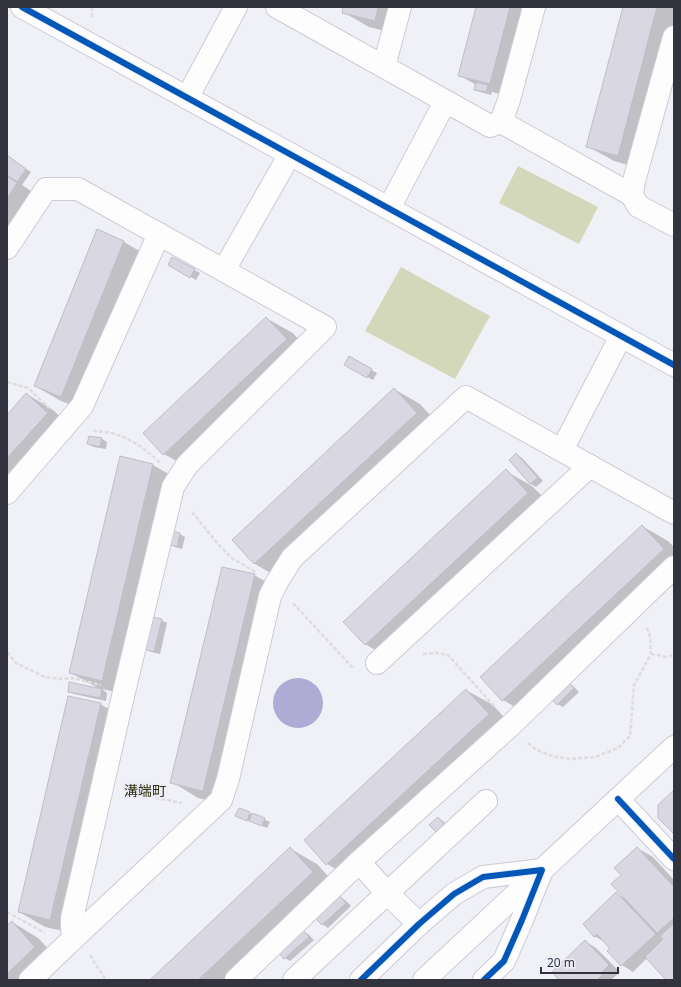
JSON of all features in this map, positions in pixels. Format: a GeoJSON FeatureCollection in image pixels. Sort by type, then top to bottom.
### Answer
{"type":"FeatureCollection","features":[{"type":"Feature","properties":{"kind":"street"},"geometry":{"type":"LineString","coordinates":[[7,13],[11,7]]}},
{"type":"Feature","properties":{"kind":"street"},"geometry":{"type":"LineString","coordinates":[[22,7],[674,365]]}},
{"type":"Feature","properties":{"kind":"street"},"geometry":{"type":"LineString","coordinates":[[187,98],[236,7]]}},
{"type":"Feature","properties":{"kind":"street"},"geometry":{"type":"LineString","coordinates":[[277,7],[490,126],[501,122],[632,195],[638,206],[674,225]]}},
{"type":"Feature","properties":{"kind":"street"},"geometry":{"type":"LineString","coordinates":[[384,66],[400,7]]}},
{"type":"Feature","properties":{"kind":"street"},"geometry":{"type":"LineString","coordinates":[[501,122],[509,100],[534,7]]}},
{"type":"Feature","properties":{"kind":"street"},"geometry":{"type":"LineString","coordinates":[[632,195],[634,181],[674,37]]}},
{"type":"Feature","properties":{"kind":"street"},"geometry":{"type":"LineString","coordinates":[[389,208],[445,102]]}},
{"type":"Feature","properties":{"kind":"street"},"geometry":{"type":"LineString","coordinates":[[224,270],[290,154]]}},
{"type":"Feature","properties":{"kind":"street"},"geometry":{"type":"LineString","coordinates":[[7,248],[46,189],[78,189],[325,326],[187,465],[173,487],[72,918],[71,941]]}},
{"type":"Feature","properties":{"kind":"street"},"geometry":{"type":"LineString","coordinates":[[7,493],[82,406],[159,234]]}},
{"type":"Feature","properties":{"kind":"street"},"geometry":{"type":"LineString","coordinates":[[562,450],[621,336]]}},
{"type":"Feature","properties":{"kind":"street"},"geometry":{"type":"LineString","coordinates":[[30,980],[209,813],[221,800],[228,779],[270,596],[292,558],[466,397],[674,513]]}},
{"type":"Feature","properties":{"kind":"street"},"geometry":{"type":"LineString","coordinates":[[377,664],[590,466]]}},
{"type":"Feature","properties":{"kind":"street"},"geometry":{"type":"LineString","coordinates":[[236,980],[359,862],[511,725],[674,567]]}},
{"type":"Feature","properties":{"kind":"street"},"geometry":{"type":"LineString","coordinates":[[424,980],[674,747]]}},
{"type":"Feature","properties":{"kind":"street"},"geometry":{"type":"LineString","coordinates":[[618,799],[674,859]]}},
{"type":"Feature","properties":{"kind":"street"},"geometry":{"type":"LineString","coordinates":[[294,980],[486,801]]}},
{"type":"Feature","properties":{"kind":"street"},"geometry":{"type":"LineString","coordinates":[[359,862],[387,893],[419,924]]}},
{"type":"Feature","properties":{"kind":"street"},"geometry":{"type":"LineString","coordinates":[[360,980],[419,924],[454,894],[482,877],[542,870]]}},
{"type":"Feature","properties":{"kind":"street"},"geometry":{"type":"LineString","coordinates":[[484,980],[504,961],[542,870]]}},
{"type":"Feature","properties":{"kind":"path"},"geometry":{"type":"LineString","coordinates":[[92,7],[92,20]]}},
{"type":"Feature","properties":{"kind":"path"},"geometry":{"type":"LineString","coordinates":[[7,652],[16,663],[45,677],[62,679],[73,678],[124,692]]}},
{"type":"Feature","properties":{"kind":"path"},"geometry":{"type":"LineString","coordinates":[[651,654],[667,657],[674,655]]}},
{"type":"Feature","properties":{"kind":"path"},"geometry":{"type":"LineString","coordinates":[[102,787],[187,804],[209,813]]}},
{"type":"Feature","properties":{"kind":"path"},"geometry":{"type":"LineString","coordinates":[[7,912],[71,941],[88,952],[106,980]]}},
{"type":"Feature","properties":{"kind":"green space"},"geometry":{"type":"Polygon","coordinates":[[[518,166],[598,207],[579,244],[499,203],[518,166]]]}},
{"type":"Feature","properties":{"kind":"green space"},"geometry":{"type":"Polygon","coordinates":[[[401,267],[490,316],[455,379],[365,331],[401,267]]]}},
{"type":"Feature","properties":{"kind":"water"},"geometry":{"type":"Polygon","coordinates":[[[298,678],[307,680],[318,689],[323,703],[321,712],[312,723],[298,728],[289,726],[278,717],[273,703],[275,694],[284,683],[298,678]]]}},
{"type":"Feature","properties":{"kind":"building"},"geometry":{"type":"Polygon","coordinates":[[[343,7],[378,7],[375,21],[342,13],[343,7]]]}},
{"type":"Feature","properties":{"kind":"building"},"geometry":{"type":"Polygon","coordinates":[[[476,7],[510,7],[490,84],[458,76],[476,7]]]}},
{"type":"Feature","properties":{"kind":"building"},"geometry":{"type":"Polygon","coordinates":[[[623,7],[657,7],[618,156],[586,147],[623,7]]]}},
{"type":"Feature","properties":{"kind":"building"},"geometry":{"type":"Polygon","coordinates":[[[476,82],[488,85],[486,92],[474,90],[476,82]]]}},
{"type":"Feature","properties":{"kind":"building"},"geometry":{"type":"Polygon","coordinates":[[[7,155],[26,169],[17,182],[7,175],[7,155]]]}},
{"type":"Feature","properties":{"kind":"building"},"geometry":{"type":"Polygon","coordinates":[[[7,176],[17,183],[7,199],[7,176]]]}},
{"type":"Feature","properties":{"kind":"building"},"geometry":{"type":"Polygon","coordinates":[[[97,229],[124,241],[61,397],[34,386],[97,229]]]}},
{"type":"Feature","properties":{"kind":"building"},"geometry":{"type":"Polygon","coordinates":[[[172,257],[195,269],[190,278],[168,265],[172,257]]]}},
{"type":"Feature","properties":{"kind":"building"},"geometry":{"type":"Polygon","coordinates":[[[266,317],[287,339],[163,455],[143,433],[266,317]]]}},
{"type":"Feature","properties":{"kind":"building"},"geometry":{"type":"Polygon","coordinates":[[[349,356],[372,369],[367,378],[344,365],[349,356]]]}},
{"type":"Feature","properties":{"kind":"building"},"geometry":{"type":"Polygon","coordinates":[[[394,388],[417,413],[254,564],[232,540],[394,388]]]}},
{"type":"Feature","properties":{"kind":"building"},"geometry":{"type":"Polygon","coordinates":[[[26,393],[48,413],[7,458],[7,415],[26,393]]]}},
{"type":"Feature","properties":{"kind":"building"},"geometry":{"type":"Polygon","coordinates":[[[89,436],[102,438],[100,447],[87,444],[89,436]]]}},
{"type":"Feature","properties":{"kind":"building"},"geometry":{"type":"Polygon","coordinates":[[[516,453],[538,478],[530,484],[509,460],[516,453]]]}},
{"type":"Feature","properties":{"kind":"building"},"geometry":{"type":"Polygon","coordinates":[[[120,456],[153,464],[102,681],[69,673],[120,456]]]}},
{"type":"Feature","properties":{"kind":"building"},"geometry":{"type":"Polygon","coordinates":[[[506,469],[528,493],[365,645],[343,622],[506,469]]]}},
{"type":"Feature","properties":{"kind":"building"},"geometry":{"type":"Polygon","coordinates":[[[642,525],[664,549],[502,701],[480,677],[642,525]]]}},
{"type":"Feature","properties":{"kind":"building"},"geometry":{"type":"Polygon","coordinates":[[[171,531],[180,533],[177,547],[168,544],[171,531]]]}},
{"type":"Feature","properties":{"kind":"building"},"geometry":{"type":"Polygon","coordinates":[[[222,567],[255,574],[203,791],[170,783],[222,567]]]}},
{"type":"Feature","properties":{"kind":"building"},"geometry":{"type":"Polygon","coordinates":[[[152,617],[162,619],[154,652],[144,649],[152,617]]]}},
{"type":"Feature","properties":{"kind":"building"},"geometry":{"type":"Polygon","coordinates":[[[568,681],[574,688],[557,705],[550,697],[568,681]]]}},
{"type":"Feature","properties":{"kind":"building"},"geometry":{"type":"Polygon","coordinates":[[[69,682],[102,689],[100,698],[68,692],[69,682]]]}},
{"type":"Feature","properties":{"kind":"building"},"geometry":{"type":"Polygon","coordinates":[[[466,689],[489,714],[326,865],[304,840],[466,689]]]}},
{"type":"Feature","properties":{"kind":"building"},"geometry":{"type":"Polygon","coordinates":[[[68,696],[101,703],[50,920],[18,912],[68,696]]]}},
{"type":"Feature","properties":{"kind":"building"},"geometry":{"type":"Polygon","coordinates":[[[674,790],[674,834],[658,818],[658,805],[674,790]]]}},
{"type":"Feature","properties":{"kind":"building"},"geometry":{"type":"Polygon","coordinates":[[[239,808],[250,812],[247,821],[235,816],[239,808]]]}},
{"type":"Feature","properties":{"kind":"building"},"geometry":{"type":"Polygon","coordinates":[[[252,813],[265,818],[262,826],[249,821],[252,813]]]}},
{"type":"Feature","properties":{"kind":"building"},"geometry":{"type":"Polygon","coordinates":[[[438,817],[444,824],[436,832],[429,825],[438,817]]]}},
{"type":"Feature","properties":{"kind":"building"},"geometry":{"type":"Polygon","coordinates":[[[290,847],[313,872],[198,980],[150,980],[290,847]]]}},
{"type":"Feature","properties":{"kind":"building"},"geometry":{"type":"Polygon","coordinates":[[[637,847],[674,887],[674,918],[657,933],[611,884],[621,875],[614,868],[637,847]]]}},
{"type":"Feature","properties":{"kind":"building"},"geometry":{"type":"Polygon","coordinates":[[[616,892],[656,934],[621,966],[607,951],[610,949],[597,934],[594,937],[583,924],[616,892]]]}},
{"type":"Feature","properties":{"kind":"building"},"geometry":{"type":"Polygon","coordinates":[[[339,895],[346,903],[322,925],[315,918],[339,895]]]}},
{"type":"Feature","properties":{"kind":"building"},"geometry":{"type":"Polygon","coordinates":[[[12,921],[35,947],[7,974],[7,925],[12,921]]]}},
{"type":"Feature","properties":{"kind":"building"},"geometry":{"type":"Polygon","coordinates":[[[674,923],[674,980],[666,980],[645,957],[663,939],[660,936],[674,923]]]}},
{"type":"Feature","properties":{"kind":"building"},"geometry":{"type":"Polygon","coordinates":[[[302,929],[309,937],[284,959],[278,952],[302,929]]]}},
{"type":"Feature","properties":{"kind":"building"},"geometry":{"type":"Polygon","coordinates":[[[585,940],[609,965],[601,973],[602,975],[597,980],[559,980],[552,972],[585,940]]]}},
{"type":"Feature","properties":{"kind":"cycle path"},"geometry":{"type":"LineString","coordinates":[[22,7],[674,365]]}},
{"type":"Feature","properties":{"kind":"cycle path"},"geometry":{"type":"LineString","coordinates":[[618,799],[674,859]]}},
{"type":"Feature","properties":{"kind":"cycle path"},"geometry":{"type":"LineString","coordinates":[[361,980],[419,924],[454,894],[483,877],[542,870],[504,961],[484,980]]}},
{"type":"Feature","properties":{"kind":"district","name":"溝端町"},"geometry":{"type":"Point","coordinates":[145,791]}}]}
